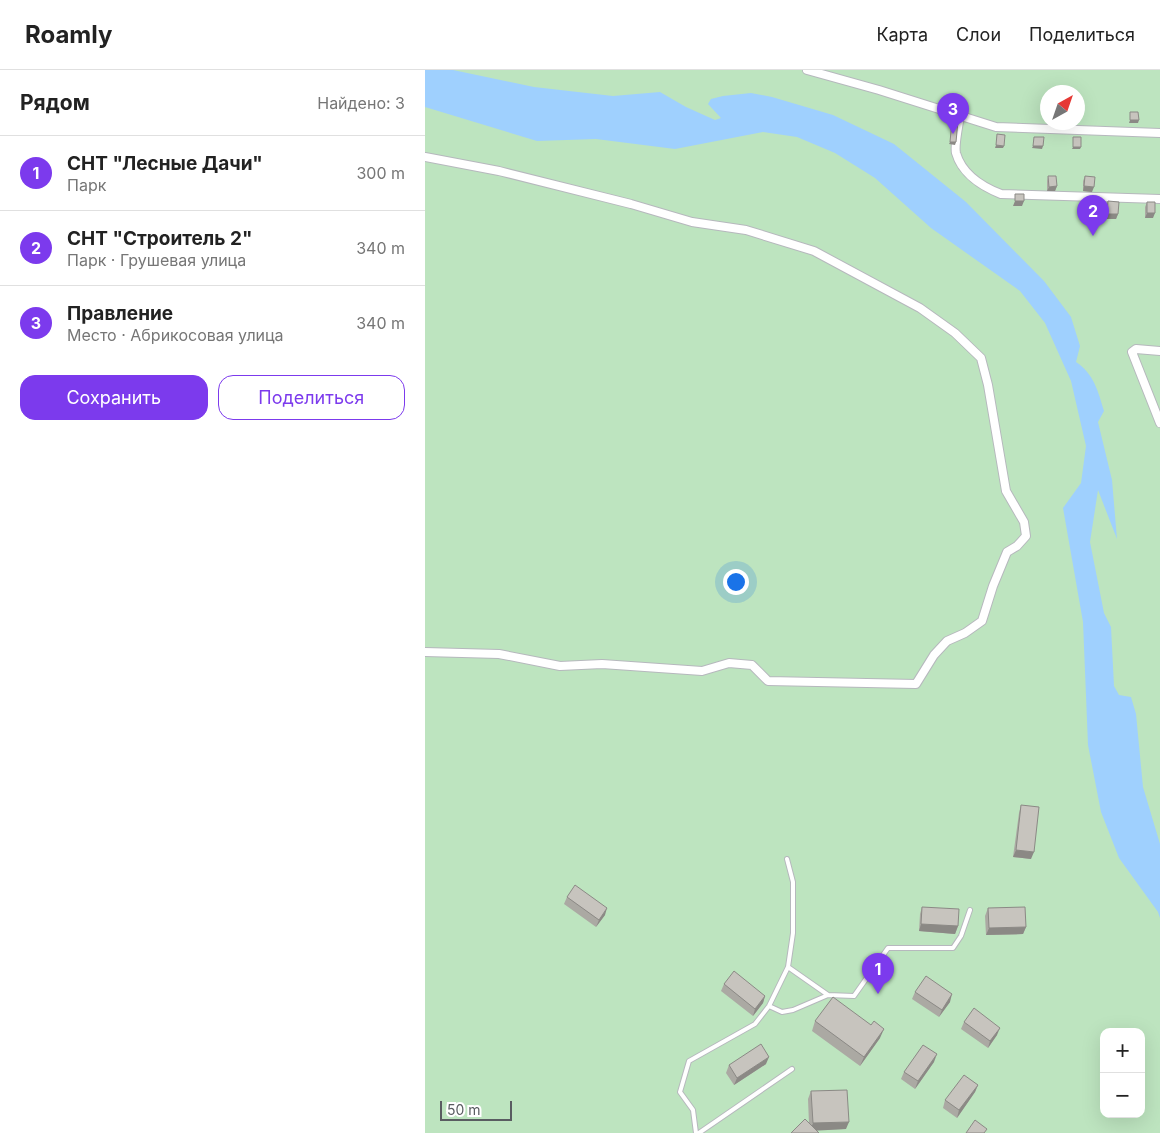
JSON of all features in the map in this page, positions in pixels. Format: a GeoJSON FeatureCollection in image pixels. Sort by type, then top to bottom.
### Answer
{"type":"FeatureCollection","features":[{"type":"Feature","properties":{"kind":"street"},"geometry":{"type":"LineString","coordinates":[[807,70],[996,127],[1160,133]]}},
{"type":"Feature","properties":{"kind":"street"},"geometry":{"type":"LineString","coordinates":[[959,115],[956,153],[967,172],[984,187],[1001,194],[1160,199]]}},
{"type":"Feature","properties":{"kind":"street"},"geometry":{"type":"LineString","coordinates":[[425,157],[499,171],[631,204],[692,222],[747,230],[815,251],[920,308],[955,333],[981,358],[988,385],[1006,491],[1024,522],[1026,536],[1017,546],[1007,552],[993,586],[982,622],[965,633],[947,641],[934,654],[916,684],[768,681],[752,665],[729,664],[702,671],[602,664],[560,666],[499,654],[425,652]]}},
{"type":"Feature","properties":{"kind":"street"},"geometry":{"type":"LineString","coordinates":[[1160,350],[1136,349],[1132,352],[1160,423]]}},
{"type":"Feature","properties":{"kind":"lane"},"geometry":{"type":"LineString","coordinates":[[787,859],[793,882],[793,933],[788,967],[769,1006],[755,1024],[689,1061],[680,1092],[693,1110],[697,1133],[792,1069]]}},
{"type":"Feature","properties":{"kind":"lane"},"geometry":{"type":"LineString","coordinates":[[769,1006],[782,1012],[793,1010],[828,995],[854,996],[889,948],[953,948],[961,936],[970,910]]}},
{"type":"Feature","properties":{"kind":"lane"},"geometry":{"type":"LineString","coordinates":[[788,967],[828,995]]}},
{"type":"Feature","properties":{"kind":"green space"},"geometry":{"type":"Polygon","coordinates":[[[425,70],[1160,70],[1160,1133],[425,1133],[425,70]]]}},
{"type":"Feature","properties":{"kind":"water"},"geometry":{"type":"Polygon","coordinates":[[[425,70],[453,70],[534,87],[613,96],[660,92],[686,107],[715,120],[721,118],[708,104],[711,99],[751,93],[772,97],[833,115],[894,144],[966,202],[1044,281],[1071,317],[1080,346],[1076,362],[1091,378],[1104,411],[1098,422],[1112,480],[1117,539],[1098,490],[1090,542],[1104,613],[1111,627],[1114,686],[1119,695],[1131,697],[1136,714],[1143,787],[1160,844],[1160,918],[1158,912],[1119,858],[1101,812],[1088,745],[1083,622],[1063,508],[1081,483],[1086,446],[1071,381],[1045,323],[1020,291],[931,228],[875,178],[835,153],[797,137],[763,132],[675,149],[596,139],[537,141],[425,107],[425,70]]]}},
{"type":"Feature","properties":{"kind":"building"},"geometry":{"type":"Polygon","coordinates":[[[1130,112],[1138,112],[1139,120],[1130,120],[1130,112]]]}},
{"type":"Feature","properties":{"kind":"building"},"geometry":{"type":"Polygon","coordinates":[[[952,121],[958,121],[956,142],[950,142],[952,121]]]}},
{"type":"Feature","properties":{"kind":"building"},"geometry":{"type":"Polygon","coordinates":[[[997,134],[1005,135],[1004,146],[996,145],[997,134]]]}},
{"type":"Feature","properties":{"kind":"building"},"geometry":{"type":"Polygon","coordinates":[[[1034,137],[1044,137],[1043,146],[1033,146],[1034,137]]]}},
{"type":"Feature","properties":{"kind":"building"},"geometry":{"type":"Polygon","coordinates":[[[1073,137],[1081,137],[1081,147],[1073,147],[1073,137]]]}},
{"type":"Feature","properties":{"kind":"building"},"geometry":{"type":"Polygon","coordinates":[[[1048,176],[1056,176],[1057,186],[1049,187],[1048,176]]]}},
{"type":"Feature","properties":{"kind":"building"},"geometry":{"type":"Polygon","coordinates":[[[1085,176],[1095,177],[1094,187],[1084,186],[1085,176]]]}},
{"type":"Feature","properties":{"kind":"building"},"geometry":{"type":"Polygon","coordinates":[[[1015,194],[1024,194],[1024,201],[1015,201],[1015,194]]]}},
{"type":"Feature","properties":{"kind":"building"},"geometry":{"type":"Polygon","coordinates":[[[1108,201],[1119,202],[1118,214],[1107,214],[1108,201]]]}},
{"type":"Feature","properties":{"kind":"building"},"geometry":{"type":"Polygon","coordinates":[[[1147,202],[1155,202],[1155,213],[1147,213],[1147,202]]]}},
{"type":"Feature","properties":{"kind":"building"},"geometry":{"type":"Polygon","coordinates":[[[1021,805],[1039,807],[1034,852],[1016,850],[1021,805]]]}},
{"type":"Feature","properties":{"kind":"building"},"geometry":{"type":"Polygon","coordinates":[[[575,885],[607,908],[599,920],[567,897],[575,885]]]}},
{"type":"Feature","properties":{"kind":"building"},"geometry":{"type":"Polygon","coordinates":[[[922,907],[959,909],[958,926],[921,924],[922,907]]]}},
{"type":"Feature","properties":{"kind":"building"},"geometry":{"type":"Polygon","coordinates":[[[1025,907],[1026,927],[989,928],[988,908],[1025,907]]]}},
{"type":"Feature","properties":{"kind":"building"},"geometry":{"type":"Polygon","coordinates":[[[734,971],[765,996],[755,1009],[724,984],[734,971]]]}},
{"type":"Feature","properties":{"kind":"building"},"geometry":{"type":"Polygon","coordinates":[[[926,976],[952,994],[942,1010],[915,992],[926,976]]]}},
{"type":"Feature","properties":{"kind":"building"},"geometry":{"type":"Polygon","coordinates":[[[833,997],[871,1025],[874,1021],[884,1029],[864,1057],[815,1021],[833,997]]]}},
{"type":"Feature","properties":{"kind":"building"},"geometry":{"type":"Polygon","coordinates":[[[974,1008],[1000,1028],[990,1041],[964,1022],[974,1008]]]}},
{"type":"Feature","properties":{"kind":"building"},"geometry":{"type":"Polygon","coordinates":[[[761,1044],[769,1057],[737,1078],[729,1065],[761,1044]]]}},
{"type":"Feature","properties":{"kind":"building"},"geometry":{"type":"Polygon","coordinates":[[[923,1045],[937,1054],[918,1081],[904,1072],[923,1045]]]}},
{"type":"Feature","properties":{"kind":"building"},"geometry":{"type":"Polygon","coordinates":[[[964,1075],[978,1085],[959,1110],[945,1100],[964,1075]]]}},
{"type":"Feature","properties":{"kind":"building"},"geometry":{"type":"Polygon","coordinates":[[[847,1090],[849,1122],[813,1123],[811,1091],[847,1090]]]}},
{"type":"Feature","properties":{"kind":"building"},"geometry":{"type":"Polygon","coordinates":[[[805,1119],[819,1133],[791,1133],[805,1119]]]}},
{"type":"Feature","properties":{"kind":"building"},"geometry":{"type":"Polygon","coordinates":[[[975,1120],[987,1129],[984,1133],[966,1133],[975,1120]]]}},
{"type":"Feature","properties":{"kind":"place","name":"Правление"},"geometry":{"type":"Point","coordinates":[953,134]}},
{"type":"Feature","properties":{"kind":"place","name":"СНТ \"Строитель 2\""},"geometry":{"type":"Point","coordinates":[1093,236]}},
{"type":"Feature","properties":{"kind":"place","name":"СНТ \"Лесные Дачи\""},"geometry":{"type":"Point","coordinates":[878,994]}}]}
